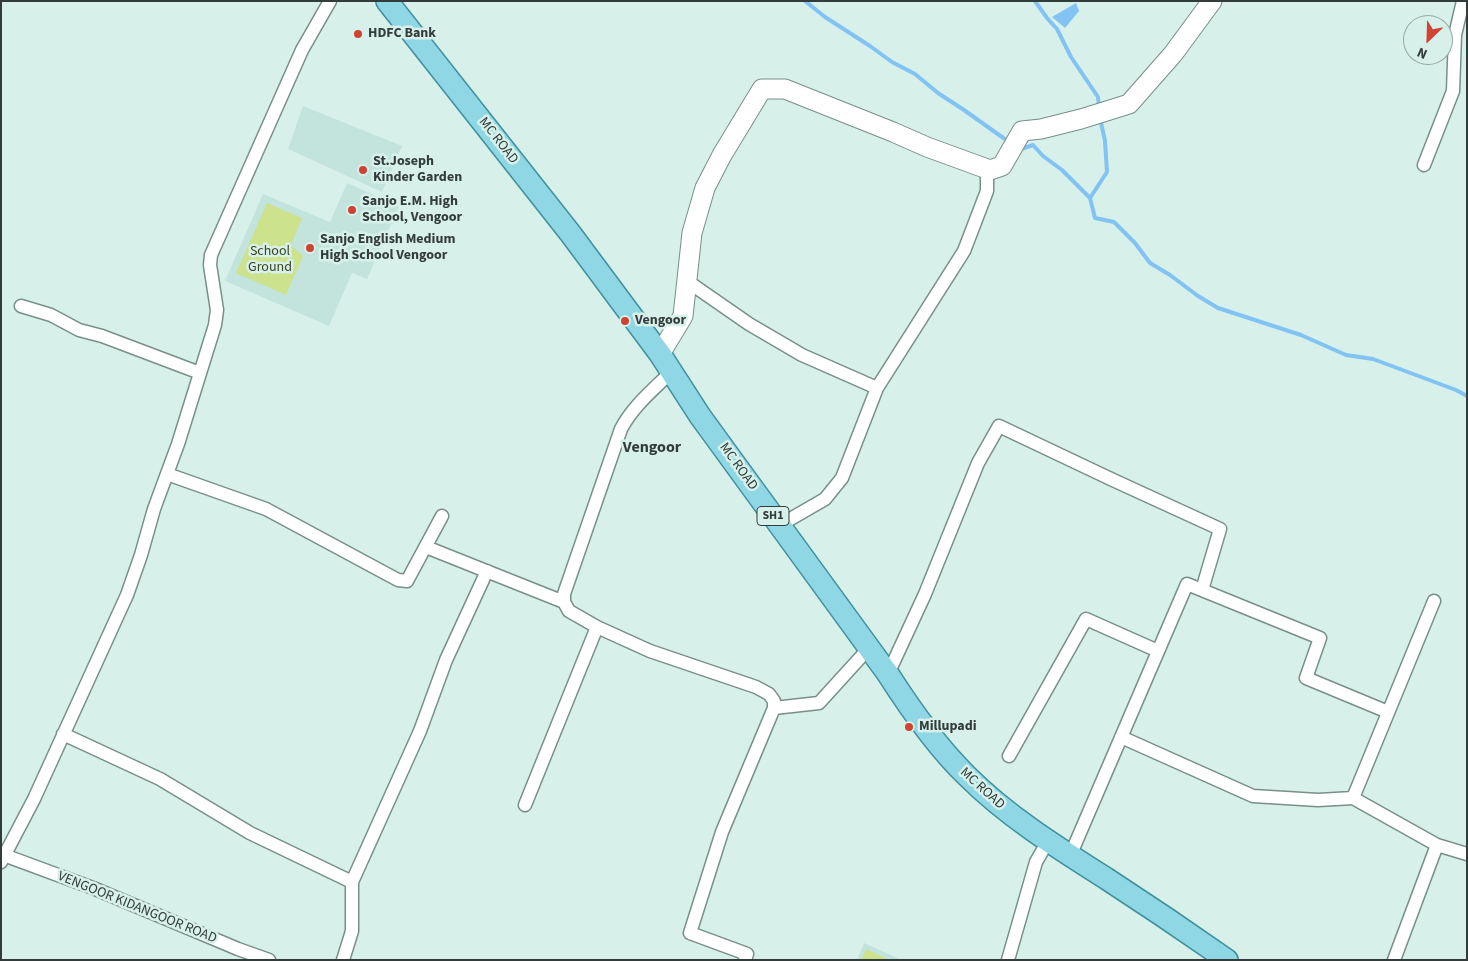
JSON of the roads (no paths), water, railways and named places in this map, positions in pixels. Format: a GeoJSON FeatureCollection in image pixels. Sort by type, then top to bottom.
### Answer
{"type":"FeatureCollection","features":[{"type":"Feature","properties":{"kind":"main road","name":"MC ROAD"},"geometry":{"type":"LineString","coordinates":[[387,1],[570,233],[935,741],[966,776],[1015,818],[1227,960]]}},
{"type":"Feature","properties":{"kind":"street"},"geometry":{"type":"LineString","coordinates":[[2,857],[34,799],[127,595],[154,509],[178,444],[215,325],[218,310],[210,265],[211,255],[302,50],[330,1]]}},
{"type":"Feature","properties":{"kind":"street"},"geometry":{"type":"LineString","coordinates":[[745,960],[747,954],[690,933],[722,832],[774,708],[774,701],[769,694],[756,687],[650,651],[597,627],[569,611],[564,602],[564,594],[621,428],[665,363],[683,316],[692,234],[704,188],[762,89],[785,89],[990,170],[1002,166],[1022,131],[1041,129],[1073,121],[1129,104],[1173,54],[1212,1]]}},
{"type":"Feature","properties":{"kind":"street"},"geometry":{"type":"LineString","coordinates":[[1424,166],[1454,91],[1454,35],[1463,1]]}},
{"type":"Feature","properties":{"kind":"street"},"geometry":{"type":"LineString","coordinates":[[780,525],[826,499],[842,478],[877,388],[964,251],[987,191],[987,178],[990,170]]}},
{"type":"Feature","properties":{"kind":"street"},"geometry":{"type":"LineString","coordinates":[[687,280],[749,324],[802,355],[877,388]]}},
{"type":"Feature","properties":{"kind":"street"},"geometry":{"type":"LineString","coordinates":[[21,306],[51,315],[79,330],[102,336],[200,374]]}},
{"type":"Feature","properties":{"kind":"street"},"geometry":{"type":"LineString","coordinates":[[888,674],[925,594],[978,463],[999,426],[1220,529],[1202,590]]}},
{"type":"Feature","properties":{"kind":"street"},"geometry":{"type":"LineString","coordinates":[[167,474],[266,510],[398,580],[407,581],[442,516]]}},
{"type":"Feature","properties":{"kind":"street"},"geometry":{"type":"LineString","coordinates":[[426,546],[564,602]]}},
{"type":"Feature","properties":{"kind":"street"},"geometry":{"type":"LineString","coordinates":[[343,960],[352,932],[352,882],[420,732],[446,660],[486,571]]}},
{"type":"Feature","properties":{"kind":"street"},"geometry":{"type":"LineString","coordinates":[[1070,856],[1187,584],[1320,638],[1306,678],[1388,712]]}},
{"type":"Feature","properties":{"kind":"street"},"geometry":{"type":"LineString","coordinates":[[1353,798],[1434,601]]}},
{"type":"Feature","properties":{"kind":"street"},"geometry":{"type":"LineString","coordinates":[[1009,756],[1086,619],[1158,651]]}},
{"type":"Feature","properties":{"kind":"street"},"geometry":{"type":"LineString","coordinates":[[525,806],[597,627]]}},
{"type":"Feature","properties":{"kind":"street"},"geometry":{"type":"LineString","coordinates":[[774,708],[819,703],[869,648]]}},
{"type":"Feature","properties":{"kind":"street"},"geometry":{"type":"LineString","coordinates":[[63,734],[160,779],[250,833],[352,882]]}},
{"type":"Feature","properties":{"kind":"street"},"geometry":{"type":"LineString","coordinates":[[1121,737],[1253,796],[1318,800],[1353,798],[1437,845],[1467,854]]}},
{"type":"Feature","properties":{"kind":"street"},"geometry":{"type":"LineString","coordinates":[[1008,960],[1036,862],[1048,841]]}},
{"type":"Feature","properties":{"kind":"street"},"geometry":{"type":"LineString","coordinates":[[1394,960],[1437,845]]}},
{"type":"Feature","properties":{"kind":"street","name":"VENGOOR KIDANGOOR ROAD"},"geometry":{"type":"LineString","coordinates":[[2,857],[93,888],[238,949],[269,960]]}},
{"type":"Feature","properties":{"kind":"water"},"geometry":{"type":"Polygon","coordinates":[[[1076,3],[1079,11],[1065,28],[1052,17],[1076,3]]]}},
{"type":"Feature","properties":{"kind":"waterway"},"geometry":{"type":"LineString","coordinates":[[805,1],[825,17],[892,62],[915,74],[938,93],[1009,142]]}},
{"type":"Feature","properties":{"kind":"waterway"},"geometry":{"type":"LineString","coordinates":[[1035,1],[1057,29],[1071,57],[1098,97],[1099,108]]}},
{"type":"Feature","properties":{"kind":"waterway"},"geometry":{"type":"LineString","coordinates":[[1100,118],[1105,141],[1107,172],[1090,198],[1095,218],[1114,222],[1135,243],[1150,263],[1218,308],[1301,335],[1346,355],[1373,359],[1456,390],[1467,396]]}},
{"type":"Feature","properties":{"kind":"waterway"},"geometry":{"type":"LineString","coordinates":[[1018,150],[1033,145],[1090,198]]}},
{"type":"Feature","properties":{"kind":"place","name":"HDFC Bank"},"geometry":{"type":"Point","coordinates":[358,34]}},
{"type":"Feature","properties":{"kind":"place","name":"St.Joseph Kinder Garden"},"geometry":{"type":"Point","coordinates":[363,170]}},
{"type":"Feature","properties":{"kind":"place","name":"Sanjo E.M. High School, Vengoor"},"geometry":{"type":"Point","coordinates":[352,210]}},
{"type":"Feature","properties":{"kind":"place","name":"Sanjo English Medium High School Vengoor"},"geometry":{"type":"Point","coordinates":[310,248]}},
{"type":"Feature","properties":{"kind":"place","name":"Vengoor"},"geometry":{"type":"Point","coordinates":[625,321]}},
{"type":"Feature","properties":{"kind":"place","name":"Millupadi"},"geometry":{"type":"Point","coordinates":[909,727]}},
{"type":"Feature","properties":{"kind":"district","name":"Vengoor"},"geometry":{"type":"Point","coordinates":[652,448]}},
{"type":"Feature","properties":{"kind":"park label","name":"School Ground"},"geometry":{"type":"Point","coordinates":[270,260]}}]}
